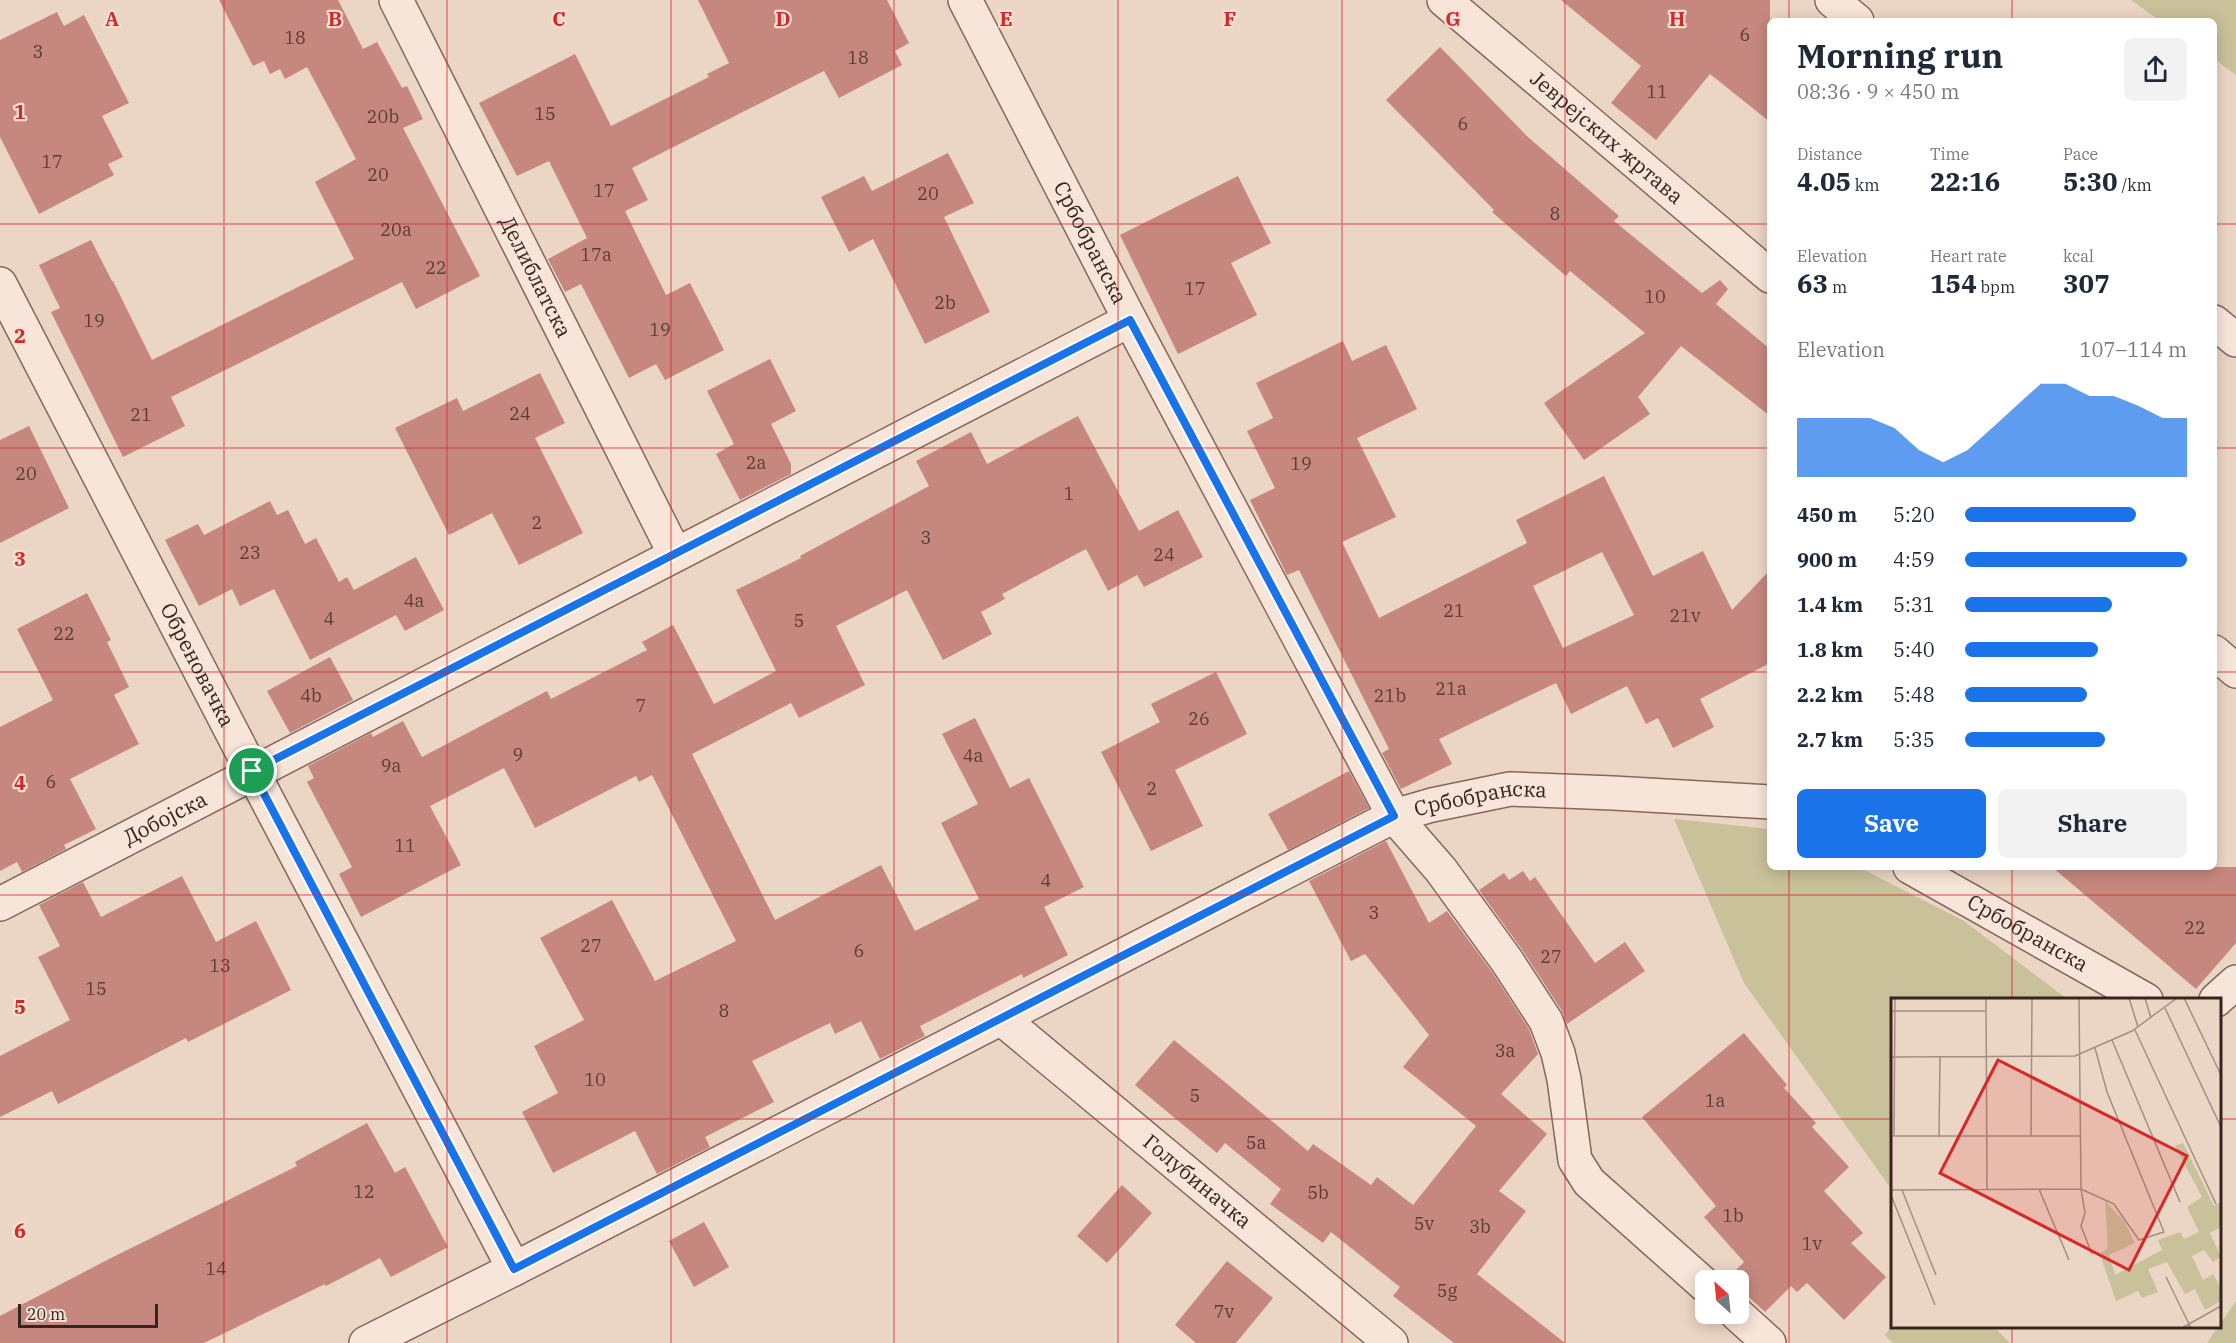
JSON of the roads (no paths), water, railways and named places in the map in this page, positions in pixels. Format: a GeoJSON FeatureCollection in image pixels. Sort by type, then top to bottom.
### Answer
{"type":"FeatureCollection","features":[{"type":"Feature","properties":{"kind":"street","name":"Делиблатска"},"geometry":{"type":"LineString","coordinates":[[396,0],[675,554]]}},
{"type":"Feature","properties":{"kind":"street","name":"Србобранска"},"geometry":{"type":"LineString","coordinates":[[965,0],[1130,320],[1394,816],[1432,805],[1510,789],[1767,802]]}},
{"type":"Feature","properties":{"kind":"street","name":"Јеврејских жртава"},"geometry":{"type":"LineString","coordinates":[[1444,0],[1767,273]]}},
{"type":"Feature","properties":{"kind":"street"},"geometry":{"type":"LineString","coordinates":[[1832,0],[1853,18]]}},
{"type":"Feature","properties":{"kind":"street","name":"Обреновачка"},"geometry":{"type":"LineString","coordinates":[[0,284],[252,771],[514,1269]]}},
{"type":"Feature","properties":{"kind":"street","name":"Добојска"},"geometry":{"type":"LineString","coordinates":[[0,903],[1130,320]]}},
{"type":"Feature","properties":{"kind":"street"},"geometry":{"type":"LineString","coordinates":[[2217,324],[2236,340]]}},
{"type":"Feature","properties":{"kind":"street"},"geometry":{"type":"LineString","coordinates":[[2217,655],[2236,671]]}},
{"type":"Feature","properties":{"kind":"street"},"geometry":{"type":"LineString","coordinates":[[366,1343],[1002,1019],[1394,816],[1441,870],[1507,961],[1546,1021],[1558,1053],[1564,1079],[1575,1160],[1589,1182],[1695,1276]]}},
{"type":"Feature","properties":{"kind":"street","name":"Србобранска"},"geometry":{"type":"LineString","coordinates":[[1915,870],[2144,998]]}},
{"type":"Feature","properties":{"kind":"street"},"geometry":{"type":"LineString","coordinates":[[2217,998],[2236,982]]}},
{"type":"Feature","properties":{"kind":"street","name":"Голубиначка"},"geometry":{"type":"LineString","coordinates":[[1002,1019],[1391,1343]]}},
{"type":"Feature","properties":{"kind":"street"},"geometry":{"type":"LineString","coordinates":[[1748,1324],[1769,1343]]}}]}
